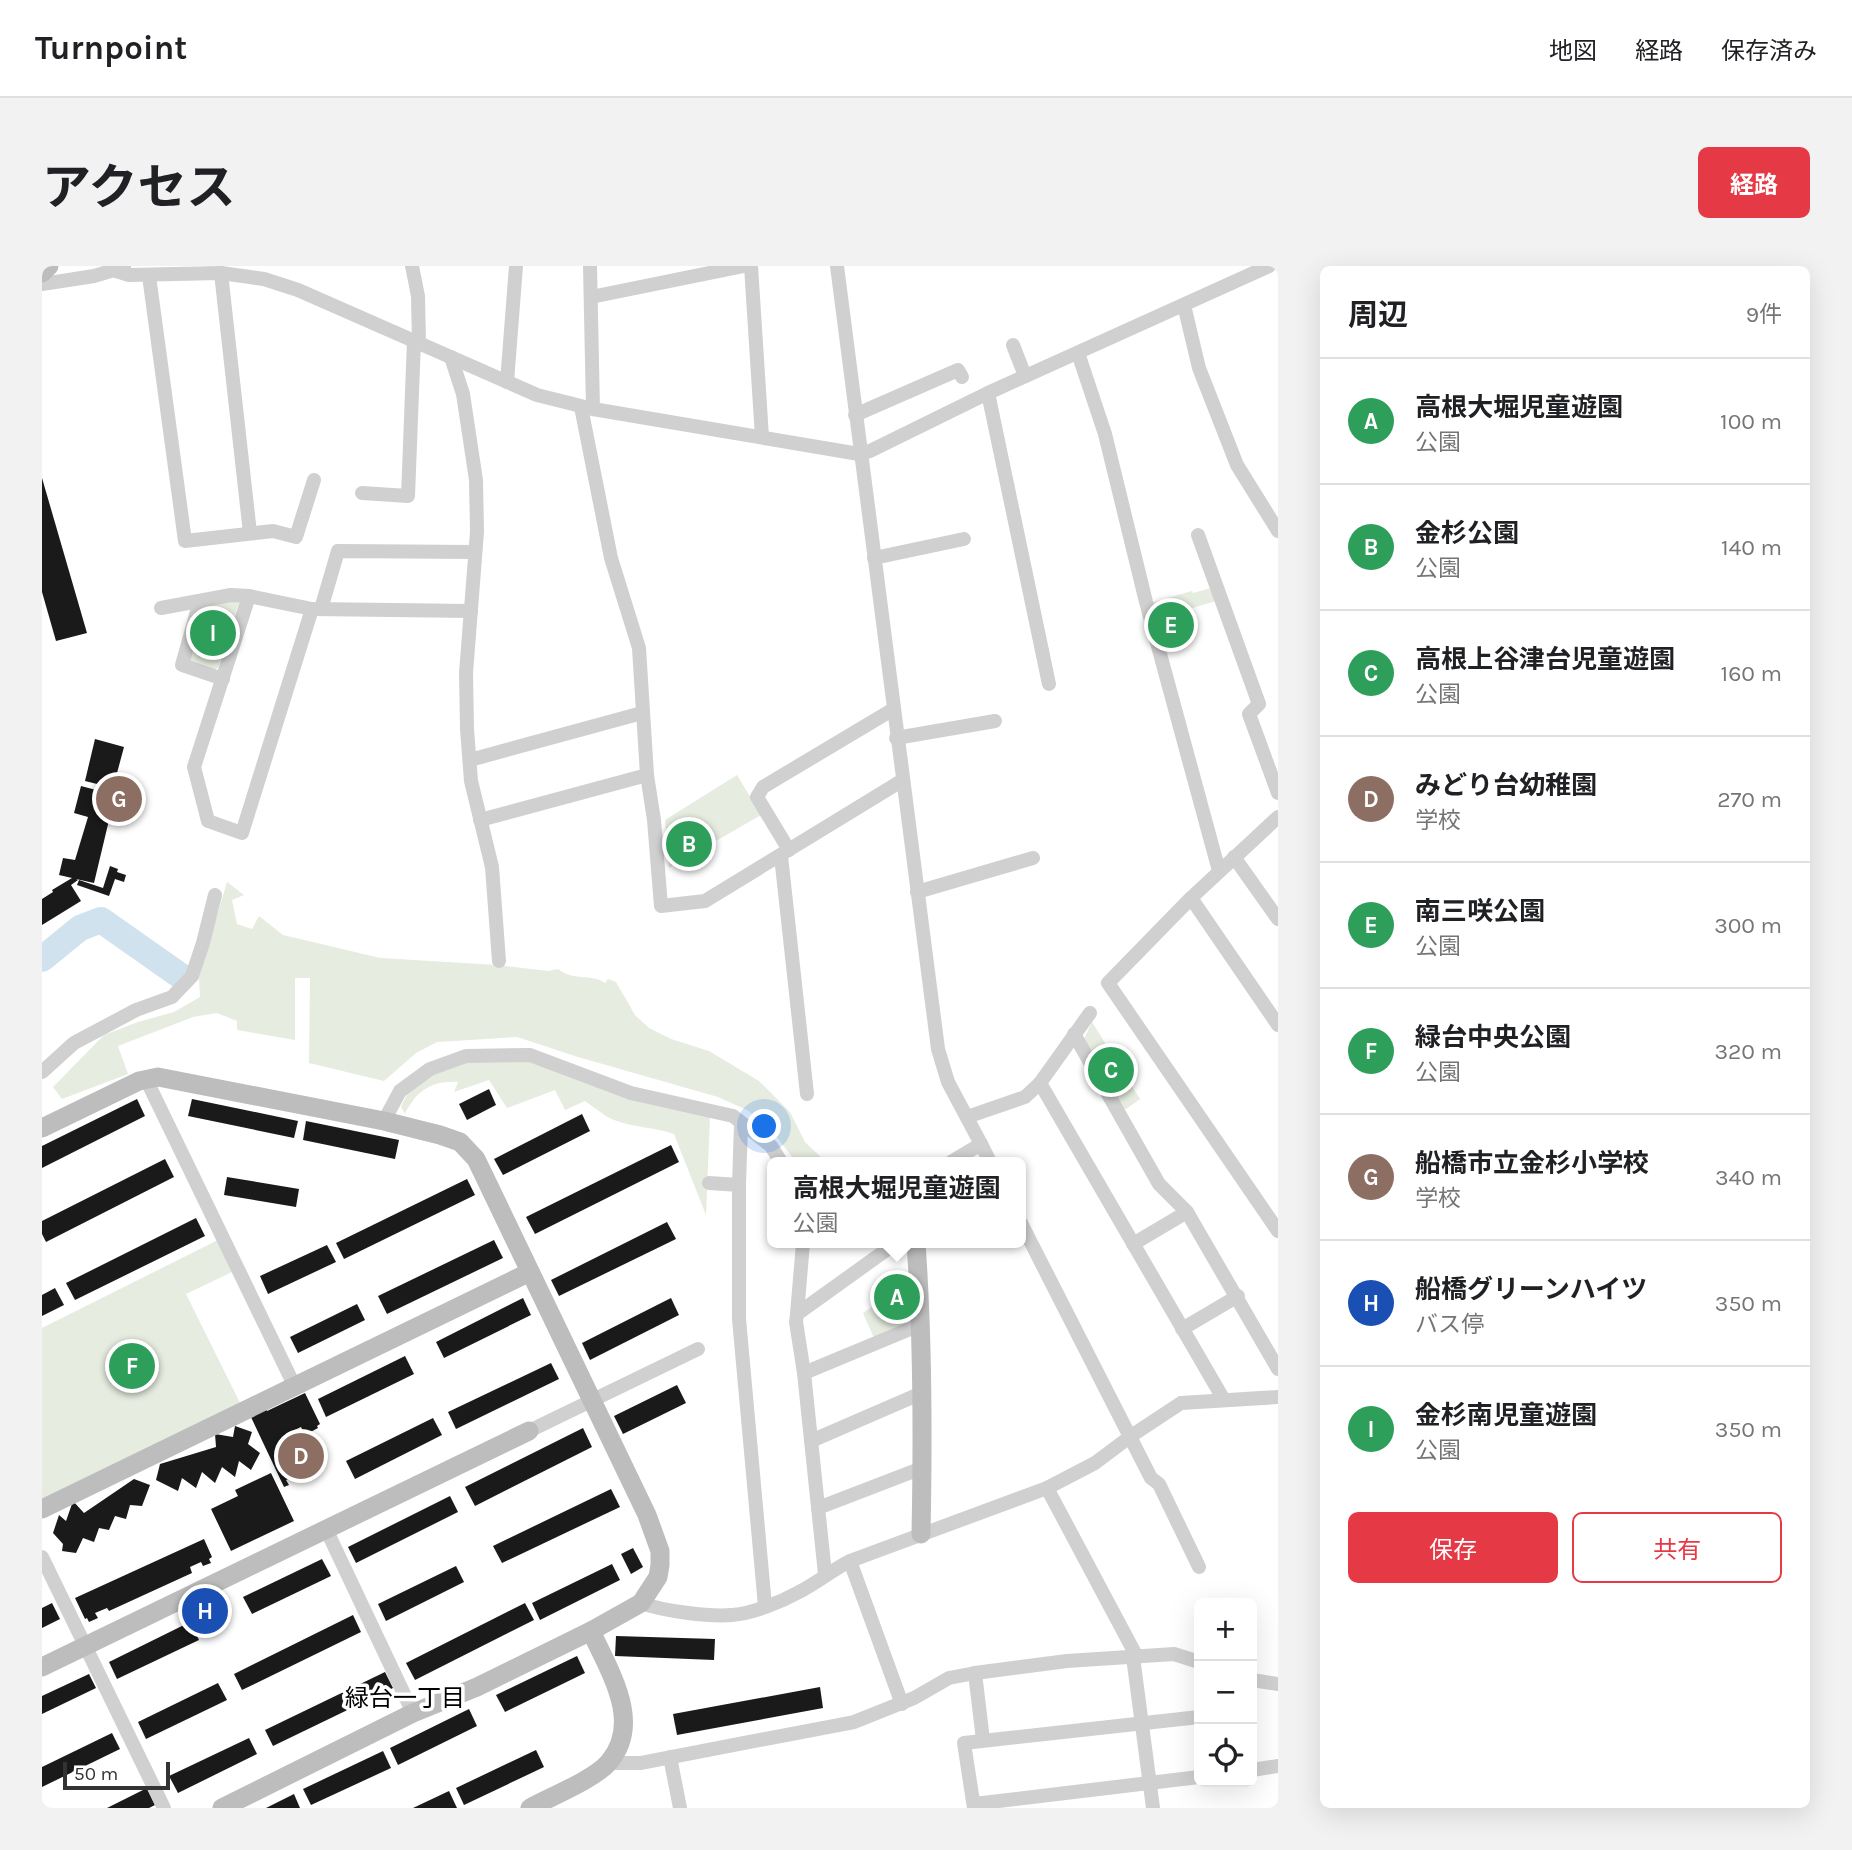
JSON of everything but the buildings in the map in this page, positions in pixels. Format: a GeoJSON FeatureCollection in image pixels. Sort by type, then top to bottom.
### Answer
{"type":"FeatureCollection","features":[{"type":"Feature","properties":{"kind":"street"},"geometry":{"type":"LineString","coordinates":[[42,273],[49,266]]}},
{"type":"Feature","properties":{"kind":"street"},"geometry":{"type":"LineString","coordinates":[[362,493],[408,496],[418,296],[412,266]]}},
{"type":"Feature","properties":{"kind":"street"},"geometry":{"type":"LineString","coordinates":[[507,382],[516,266]]}},
{"type":"Feature","properties":{"kind":"street"},"geometry":{"type":"LineString","coordinates":[[590,266],[587,408],[611,558],[639,648],[647,775],[662,906],[705,901],[903,780]]}},
{"type":"Feature","properties":{"kind":"street"},"geometry":{"type":"LineString","coordinates":[[591,297],[744,266]]}},
{"type":"Feature","properties":{"kind":"street"},"geometry":{"type":"LineString","coordinates":[[751,266],[762,437]]}},
{"type":"Feature","properties":{"kind":"street"},"geometry":{"type":"LineString","coordinates":[[837,266],[892,710],[940,1058],[948,1082],[988,1157]]}},
{"type":"Feature","properties":{"kind":"street"},"geometry":{"type":"LineString","coordinates":[[42,284],[121,268],[130,275],[221,273],[264,279],[298,290],[537,395],[587,408],[859,454],[1269,266]]}},
{"type":"Feature","properties":{"kind":"street"},"geometry":{"type":"LineString","coordinates":[[221,273],[250,533]]}},
{"type":"Feature","properties":{"kind":"street"},"geometry":{"type":"LineString","coordinates":[[149,276],[185,541],[273,531],[296,537],[314,481]]}},
{"type":"Feature","properties":{"kind":"street"},"geometry":{"type":"LineString","coordinates":[[1184,304],[1199,368],[1237,465],[1278,531]]}},
{"type":"Feature","properties":{"kind":"street"},"geometry":{"type":"LineString","coordinates":[[1013,345],[1025,376]]}},
{"type":"Feature","properties":{"kind":"street"},"geometry":{"type":"LineString","coordinates":[[1078,353],[1105,434],[1146,602],[1219,871]]}},
{"type":"Feature","properties":{"kind":"street"},"geometry":{"type":"LineString","coordinates":[[451,357],[463,394],[476,480],[475,552],[466,673],[471,781],[492,867],[499,961]]}},
{"type":"Feature","properties":{"kind":"street"},"geometry":{"type":"LineString","coordinates":[[855,415],[958,370],[962,377]]}},
{"type":"Feature","properties":{"kind":"street"},"geometry":{"type":"LineString","coordinates":[[988,393],[1049,684]]}},
{"type":"Feature","properties":{"kind":"street"},"geometry":{"type":"LineString","coordinates":[[1198,535],[1258,704],[1249,714],[1278,793]]}},
{"type":"Feature","properties":{"kind":"street"},"geometry":{"type":"LineString","coordinates":[[874,558],[964,539]]}},
{"type":"Feature","properties":{"kind":"street"},"geometry":{"type":"LineString","coordinates":[[249,596],[194,767],[208,821],[242,833],[316,609],[338,551],[475,552]]}},
{"type":"Feature","properties":{"kind":"street"},"geometry":{"type":"LineString","coordinates":[[160,608],[231,595],[316,609],[471,611]]}},
{"type":"Feature","properties":{"kind":"street"},"geometry":{"type":"LineString","coordinates":[[200,601],[182,665],[223,679]]}},
{"type":"Feature","properties":{"kind":"street"},"geometry":{"type":"LineString","coordinates":[[807,1094],[785,853],[757,797],[763,787],[892,710]]}},
{"type":"Feature","properties":{"kind":"street"},"geometry":{"type":"LineString","coordinates":[[470,760],[642,713]]}},
{"type":"Feature","properties":{"kind":"street"},"geometry":{"type":"LineString","coordinates":[[896,738],[995,721]]}},
{"type":"Feature","properties":{"kind":"street"},"geometry":{"type":"LineString","coordinates":[[480,820],[647,775]]}},
{"type":"Feature","properties":{"kind":"street"},"geometry":{"type":"LineString","coordinates":[[1278,817],[1191,898],[1108,983],[1278,1231]]}},
{"type":"Feature","properties":{"kind":"street"},"geometry":{"type":"LineString","coordinates":[[1234,857],[1278,919]]}},
{"type":"Feature","properties":{"kind":"street"},"geometry":{"type":"LineString","coordinates":[[917,892],[1033,858]]}},
{"type":"Feature","properties":{"kind":"street"},"geometry":{"type":"LineString","coordinates":[[42,1072],[74,1042],[136,1010],[172,997],[192,976],[215,895]]}},
{"type":"Feature","properties":{"kind":"street"},"geometry":{"type":"LineString","coordinates":[[1191,898],[1278,1026]]}},
{"type":"Feature","properties":{"kind":"street"},"geometry":{"type":"LineString","coordinates":[[967,1117],[1024,1097],[1040,1083],[1090,1013]]}},
{"type":"Feature","properties":{"kind":"street"},"geometry":{"type":"LineString","coordinates":[[1074,1034],[1159,1184],[1187,1212],[1278,1369]]}},
{"type":"Feature","properties":{"kind":"street"},"geometry":{"type":"LineString","coordinates":[[384,1121],[400,1091],[430,1069],[466,1056],[530,1055],[631,1093],[733,1115],[771,1146],[778,1157]]}},
{"type":"Feature","properties":{"kind":"street"},"geometry":{"type":"LineString","coordinates":[[42,1128],[146,1079],[158,1076],[384,1121],[460,1142],[476,1159],[590,1400],[648,1515],[660,1551],[658,1577],[641,1603],[591,1631],[477,1687],[413,1713],[222,1808]]}},
{"type":"Feature","properties":{"kind":"street"},"geometry":{"type":"LineString","coordinates":[[146,1079],[295,1387]]}},
{"type":"Feature","properties":{"kind":"street"},"geometry":{"type":"LineString","coordinates":[[1040,1083],[1224,1400]]}},
{"type":"Feature","properties":{"kind":"street"},"geometry":{"type":"LineString","coordinates":[[741,1124],[739,1319],[765,1606]]}},
{"type":"Feature","properties":{"kind":"street"},"geometry":{"type":"LineString","coordinates":[[959,1157],[981,1144]]}},
{"type":"Feature","properties":{"kind":"street"},"geometry":{"type":"LineString","coordinates":[[709,1182],[739,1185]]}},
{"type":"Feature","properties":{"kind":"street"},"geometry":{"type":"LineString","coordinates":[[1133,1244],[1187,1212]]}},
{"type":"Feature","properties":{"kind":"street"},"geometry":{"type":"LineString","coordinates":[[1026,1233],[1151,1478],[1159,1484],[1199,1567]]}},
{"type":"Feature","properties":{"kind":"street"},"geometry":{"type":"LineString","coordinates":[[803,1248],[796,1322],[804,1373],[825,1574]]}},
{"type":"Feature","properties":{"kind":"street"},"geometry":{"type":"LineString","coordinates":[[797,1314],[890,1248]]}},
{"type":"Feature","properties":{"kind":"street"},"geometry":{"type":"LineString","coordinates":[[916,1248],[922,1324],[921,1534]]}},
{"type":"Feature","properties":{"kind":"street"},"geometry":{"type":"LineString","coordinates":[[42,1510],[530,1272]]}},
{"type":"Feature","properties":{"kind":"street"},"geometry":{"type":"LineString","coordinates":[[1182,1329],[1238,1296]]}},
{"type":"Feature","properties":{"kind":"street"},"geometry":{"type":"LineString","coordinates":[[804,1373],[922,1324]]}},
{"type":"Feature","properties":{"kind":"street"},"geometry":{"type":"LineString","coordinates":[[42,1667],[698,1349]]}},
{"type":"Feature","properties":{"kind":"street"},"geometry":{"type":"LineString","coordinates":[[811,1441],[923,1392]]}},
{"type":"Feature","properties":{"kind":"street"},"geometry":{"type":"LineString","coordinates":[[641,1603],[660,1610],[733,1615],[765,1606],[800,1592],[825,1574],[850,1561],[1047,1488],[1095,1463],[1130,1436],[1181,1403],[1278,1397]]}},
{"type":"Feature","properties":{"kind":"street"},"geometry":{"type":"LineString","coordinates":[[818,1508],[922,1468]]}},
{"type":"Feature","properties":{"kind":"street"},"geometry":{"type":"LineString","coordinates":[[1047,1488],[1135,1657],[1153,1808]]}},
{"type":"Feature","properties":{"kind":"street"},"geometry":{"type":"LineString","coordinates":[[326,1529],[413,1713]]}},
{"type":"Feature","properties":{"kind":"street"},"geometry":{"type":"LineString","coordinates":[[42,1557],[164,1808]]}},
{"type":"Feature","properties":{"kind":"street"},"geometry":{"type":"LineString","coordinates":[[850,1561],[902,1704]]}},
{"type":"Feature","properties":{"kind":"street"},"geometry":{"type":"LineString","coordinates":[[530,1808],[609,1763],[625,1733],[619,1691],[591,1631]]}},
{"type":"Feature","properties":{"kind":"street"},"geometry":{"type":"LineString","coordinates":[[609,1763],[640,1763],[853,1723],[902,1704],[949,1678],[975,1673],[1067,1661],[1174,1654],[1196,1661]]}},
{"type":"Feature","properties":{"kind":"street"},"geometry":{"type":"LineString","coordinates":[[975,1673],[983,1740]]}},
{"type":"Feature","properties":{"kind":"street"},"geometry":{"type":"LineString","coordinates":[[1257,1681],[1278,1684]]}},
{"type":"Feature","properties":{"kind":"street"},"geometry":{"type":"LineString","coordinates":[[1194,1717],[964,1743],[974,1806],[1194,1778]]}},
{"type":"Feature","properties":{"kind":"street"},"geometry":{"type":"LineString","coordinates":[[670,1757],[680,1808]]}},
{"type":"Feature","properties":{"kind":"street"},"geometry":{"type":"LineString","coordinates":[[1257,1769],[1278,1766]]}},
{"type":"Feature","properties":{"kind":"shaded area"},"geometry":{"type":"Polygon","coordinates":[[[1211,588],[1216,601],[1179,612],[1187,637],[1166,644],[1153,602],[1211,588]]]}},
{"type":"Feature","properties":{"kind":"shaded area"},"geometry":{"type":"Polygon","coordinates":[[[235,598],[239,603],[218,668],[212,670],[192,664],[189,658],[204,607],[235,598]]]}},
{"type":"Feature","properties":{"kind":"shaded area"},"geometry":{"type":"Polygon","coordinates":[[[737,775],[761,815],[669,868],[665,820],[737,775]]]}},
{"type":"Feature","properties":{"kind":"shaded area"},"geometry":{"type":"Polygon","coordinates":[[[227,882],[244,895],[232,900],[237,924],[252,929],[259,916],[283,935],[380,958],[548,971],[558,969],[564,973],[594,978],[605,983],[608,979],[616,982],[635,1015],[649,1028],[671,1039],[709,1051],[759,1081],[790,1112],[805,1142],[821,1157],[792,1157],[769,1127],[747,1110],[718,1097],[517,1037],[437,1042],[416,1053],[384,1081],[309,1063],[310,978],[295,978],[295,1040],[237,1030],[237,1021],[217,1013],[193,1017],[118,1046],[128,1074],[62,1099],[53,1087],[104,1035],[174,1012],[200,997],[199,977],[227,882]]]}},
{"type":"Feature","properties":{"kind":"shaded area"},"geometry":{"type":"Polygon","coordinates":[[[1092,1022],[1140,1099],[1126,1109],[1120,1107],[1083,1041],[1092,1022]]]}},
{"type":"Feature","properties":{"kind":"shaded area"},"geometry":{"type":"Polygon","coordinates":[[[487,1058],[533,1062],[710,1116],[706,1215],[674,1134],[614,1120],[585,1101],[565,1110],[555,1090],[507,1108],[489,1080],[454,1092],[458,1082],[440,1083],[420,1093],[405,1114],[401,1107],[408,1094],[425,1077],[448,1067],[487,1058]]]}},
{"type":"Feature","properties":{"kind":"shaded area"},"geometry":{"type":"Polygon","coordinates":[[[218,1240],[232,1272],[186,1294],[241,1405],[42,1503],[42,1328],[218,1240]]]}},
{"type":"Feature","properties":{"kind":"shaded area"},"geometry":{"type":"Polygon","coordinates":[[[908,1281],[909,1315],[905,1324],[874,1338],[863,1313],[908,1281]]]}},
{"type":"Feature","properties":{"kind":"waterway"},"geometry":{"type":"LineString","coordinates":[[42,959],[80,928],[101,920],[182,977]]}},
{"type":"Feature","properties":{"kind":"place","name":"南三咲公園"},"geometry":{"type":"Point","coordinates":[1171,625]}},
{"type":"Feature","properties":{"kind":"place","name":"金杉南児童遊園"},"geometry":{"type":"Point","coordinates":[213,633]}},
{"type":"Feature","properties":{"kind":"place","name":"船橋市立金杉小学校"},"geometry":{"type":"Point","coordinates":[119,799]}},
{"type":"Feature","properties":{"kind":"place","name":"金杉公園"},"geometry":{"type":"Point","coordinates":[689,844]}},
{"type":"Feature","properties":{"kind":"place","name":"高根上谷津台児童遊園"},"geometry":{"type":"Point","coordinates":[1111,1070]}},
{"type":"Feature","properties":{"kind":"place","name":"高根大堀児童遊園"},"geometry":{"type":"Point","coordinates":[897,1297]}},
{"type":"Feature","properties":{"kind":"place","name":"緑台中央公園"},"geometry":{"type":"Point","coordinates":[132,1366]}},
{"type":"Feature","properties":{"kind":"place","name":"みどり台幼稚園"},"geometry":{"type":"Point","coordinates":[301,1456]}},
{"type":"Feature","properties":{"kind":"place","name":"船橋グリーンハイツ"},"geometry":{"type":"Point","coordinates":[205,1611]}},
{"type":"Feature","properties":{"kind":"district","name":"緑台一丁目"},"geometry":{"type":"Point","coordinates":[405,1698]}}]}
